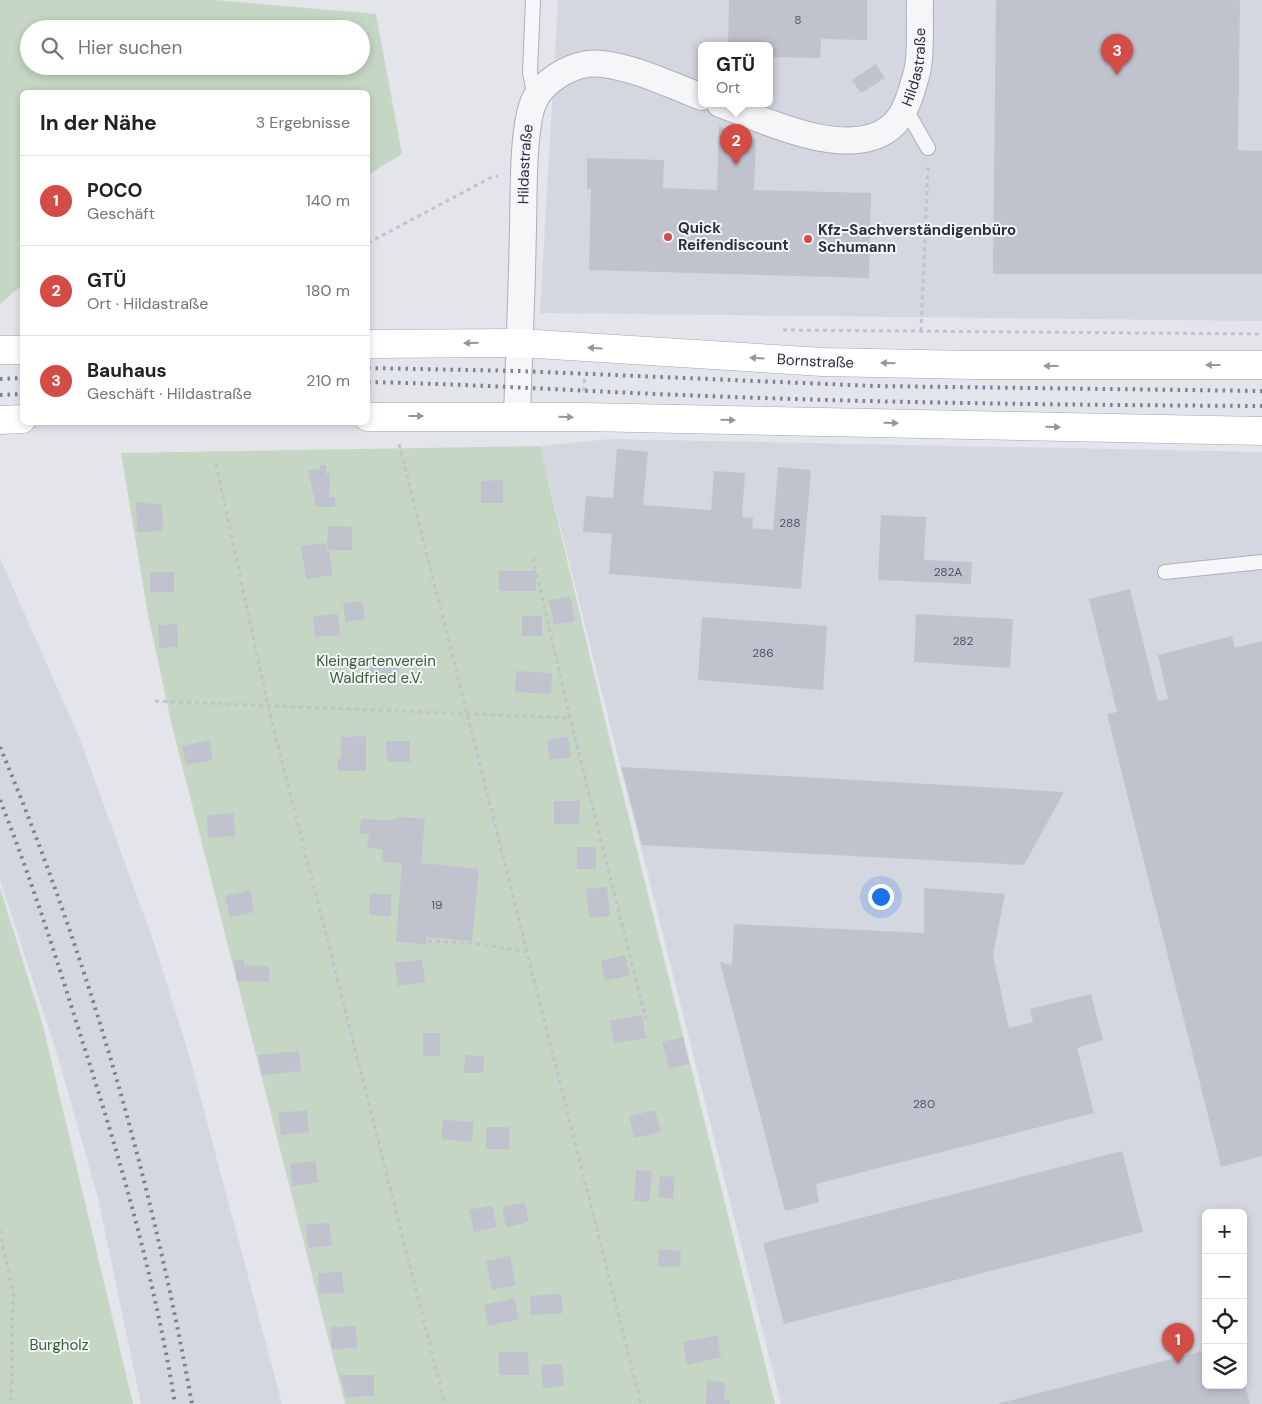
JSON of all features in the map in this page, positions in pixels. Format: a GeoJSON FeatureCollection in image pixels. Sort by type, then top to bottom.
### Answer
{"type":"FeatureCollection","features":[{"type":"Feature","properties":{"kind":"main road","name":"Bornstraße"},"geometry":{"type":"LineString","coordinates":[[370,344],[520,343],[823,362],[983,365],[1262,365]]}},
{"type":"Feature","properties":{"kind":"main road"},"geometry":{"type":"LineString","coordinates":[[0,350],[20,350]]}},
{"type":"Feature","properties":{"kind":"main road"},"geometry":{"type":"LineString","coordinates":[[380,416],[517,416],[1262,431]]}},
{"type":"Feature","properties":{"kind":"main road"},"geometry":{"type":"LineString","coordinates":[[0,420],[20,420]]}},
{"type":"Feature","properties":{"kind":"street","name":"Hildastraße"},"geometry":{"type":"LineString","coordinates":[[728,107],[803,134],[845,141],[871,137],[891,127],[905,108],[917,71],[920,0]]}},
{"type":"Feature","properties":{"kind":"street"},"geometry":{"type":"LineString","coordinates":[[535,98],[562,73],[588,63],[616,66],[698,96]]}},
{"type":"Feature","properties":{"kind":"street","name":"Hildastraße"},"geometry":{"type":"LineString","coordinates":[[517,416],[524,171],[529,117],[535,98]]}},
{"type":"Feature","properties":{"kind":"lane"},"geometry":{"type":"LineString","coordinates":[[533,0],[530,72],[535,98]]}},
{"type":"Feature","properties":{"kind":"lane"},"geometry":{"type":"LineString","coordinates":[[905,108],[928,148]]}},
{"type":"Feature","properties":{"kind":"lane"},"geometry":{"type":"LineString","coordinates":[[1166,572],[1262,562]]}},
{"type":"Feature","properties":{"kind":"path"},"geometry":{"type":"LineString","coordinates":[[921,332],[928,148]]}},
{"type":"Feature","properties":{"kind":"path"},"geometry":{"type":"LineString","coordinates":[[370,242],[490,178],[524,171]]}},
{"type":"Feature","properties":{"kind":"path"},"geometry":{"type":"LineString","coordinates":[[775,329],[921,332],[1262,334]]}},
{"type":"Feature","properties":{"kind":"path"},"geometry":{"type":"LineString","coordinates":[[380,416],[468,716],[641,1404]]}},
{"type":"Feature","properties":{"kind":"path"},"geometry":{"type":"LineString","coordinates":[[216,464],[268,706],[445,1404]]}},
{"type":"Feature","properties":{"kind":"path"},"geometry":{"type":"LineString","coordinates":[[533,558],[570,718],[646,1019]]}},
{"type":"Feature","properties":{"kind":"path"},"geometry":{"type":"LineString","coordinates":[[155,701],[468,716],[570,718]]}},
{"type":"Feature","properties":{"kind":"path"},"geometry":{"type":"LineString","coordinates":[[428,941],[472,944],[528,952]]}},
{"type":"Feature","properties":{"kind":"path"},"geometry":{"type":"LineString","coordinates":[[0,1230],[13,1293],[11,1404]]}},
{"type":"Feature","properties":{"kind":"shaded area"},"geometry":{"type":"Polygon","coordinates":[[[558,0],[1262,0],[1262,321],[540,313],[558,0]]]}},
{"type":"Feature","properties":{"kind":"shaded area"},"geometry":{"type":"Polygon","coordinates":[[[610,439],[1262,452],[1262,1404],[781,1404],[540,446],[610,439]]]}},
{"type":"Feature","properties":{"kind":"shaded area"},"geometry":{"type":"Polygon","coordinates":[[[0,558],[79,737],[154,943],[190,1058],[282,1404],[141,1404],[98,1198],[57,1054],[0,880],[0,558]]]}},
{"type":"Feature","properties":{"kind":"green space"},"geometry":{"type":"Polygon","coordinates":[[[0,0],[215,0],[376,14],[402,154],[370,174],[370,90],[20,90],[20,287],[0,304],[0,0]]]}},
{"type":"Feature","properties":{"kind":"green space","name":"Kleingartenverein Waldfried e.V."},"geometry":{"type":"Polygon","coordinates":[[[540,446],[616,766],[775,1404],[345,1404],[172,726],[148,615],[121,453],[540,446]]]}},
{"type":"Feature","properties":{"kind":"green space","name":"Burgholz"},"geometry":{"type":"Polygon","coordinates":[[[0,888],[42,1022],[133,1404],[0,1404],[0,888]]]}},
{"type":"Feature","properties":{"kind":"building"},"geometry":{"type":"Polygon","coordinates":[[[729,0],[867,0],[867,40],[821,39],[820,58],[773,57],[773,42],[728,42],[729,0]]]}},
{"type":"Feature","properties":{"kind":"building"},"geometry":{"type":"Polygon","coordinates":[[[996,0],[1240,0],[1238,150],[1262,151],[1262,274],[993,274],[996,0]]]}},
{"type":"Feature","properties":{"kind":"building"},"geometry":{"type":"Polygon","coordinates":[[[876,64],[885,78],[861,93],[852,80],[876,64]]]}},
{"type":"Feature","properties":{"kind":"building"},"geometry":{"type":"Polygon","coordinates":[[[719,126],[756,140],[754,190],[871,193],[869,278],[589,270],[591,189],[587,189],[587,158],[664,160],[663,188],[717,190],[719,126]]]}},
{"type":"Feature","properties":{"kind":"building"},"geometry":{"type":"Polygon","coordinates":[[[617,449],[648,452],[643,505],[711,510],[714,471],[745,473],[742,517],[753,518],[752,528],[773,530],[778,467],[811,470],[801,589],[609,574],[612,534],[583,532],[586,496],[613,498],[617,449]]]}},
{"type":"Feature","properties":{"kind":"building"},"geometry":{"type":"Polygon","coordinates":[[[320,465],[326,465],[326,474],[330,473],[329,497],[335,497],[335,507],[316,507],[308,470],[320,469],[320,465]]]}},
{"type":"Feature","properties":{"kind":"building"},"geometry":{"type":"Polygon","coordinates":[[[503,480],[503,503],[481,503],[481,481],[503,480]]]}},
{"type":"Feature","properties":{"kind":"building"},"geometry":{"type":"Polygon","coordinates":[[[136,502],[162,505],[163,531],[137,532],[136,502]]]}},
{"type":"Feature","properties":{"kind":"building"},"geometry":{"type":"Polygon","coordinates":[[[881,515],[926,517],[924,560],[972,562],[971,584],[878,580],[881,515]]]}},
{"type":"Feature","properties":{"kind":"building"},"geometry":{"type":"Polygon","coordinates":[[[328,526],[352,527],[352,550],[327,550],[328,526]]]}},
{"type":"Feature","properties":{"kind":"building"},"geometry":{"type":"Polygon","coordinates":[[[325,543],[327,551],[329,551],[333,575],[306,579],[301,546],[325,543]]]}},
{"type":"Feature","properties":{"kind":"building"},"geometry":{"type":"Polygon","coordinates":[[[499,571],[536,571],[536,591],[499,591],[499,571]]]}},
{"type":"Feature","properties":{"kind":"building"},"geometry":{"type":"Polygon","coordinates":[[[150,572],[174,572],[174,592],[150,592],[150,572]]]}},
{"type":"Feature","properties":{"kind":"building"},"geometry":{"type":"Polygon","coordinates":[[[1130,589],[1158,701],[1168,699],[1158,655],[1232,636],[1235,648],[1262,641],[1262,1156],[1221,1167],[1107,714],[1117,712],[1089,599],[1130,589]]]}},
{"type":"Feature","properties":{"kind":"building"},"geometry":{"type":"Polygon","coordinates":[[[570,596],[575,621],[554,625],[549,600],[570,596]]]}},
{"type":"Feature","properties":{"kind":"building"},"geometry":{"type":"Polygon","coordinates":[[[362,601],[365,619],[346,622],[343,604],[362,601]]]}},
{"type":"Feature","properties":{"kind":"building"},"geometry":{"type":"Polygon","coordinates":[[[338,614],[340,635],[315,637],[313,616],[338,614]]]}},
{"type":"Feature","properties":{"kind":"building"},"geometry":{"type":"Polygon","coordinates":[[[916,614],[1013,619],[1010,668],[914,662],[916,614]]]}},
{"type":"Feature","properties":{"kind":"building"},"geometry":{"type":"Polygon","coordinates":[[[522,616],[542,616],[542,636],[522,636],[522,616]]]}},
{"type":"Feature","properties":{"kind":"building"},"geometry":{"type":"Polygon","coordinates":[[[702,617],[827,626],[823,690],[698,680],[702,617]]]}},
{"type":"Feature","properties":{"kind":"building"},"geometry":{"type":"Polygon","coordinates":[[[177,624],[178,647],[159,648],[158,625],[177,624]]]}},
{"type":"Feature","properties":{"kind":"building"},"geometry":{"type":"Polygon","coordinates":[[[372,655],[399,657],[398,681],[370,679],[372,655]]]}},
{"type":"Feature","properties":{"kind":"building"},"geometry":{"type":"Polygon","coordinates":[[[516,671],[552,673],[551,694],[515,692],[516,671]]]}},
{"type":"Feature","properties":{"kind":"building"},"geometry":{"type":"Polygon","coordinates":[[[366,736],[366,771],[338,771],[337,759],[341,759],[341,737],[366,736]]]}},
{"type":"Feature","properties":{"kind":"building"},"geometry":{"type":"Polygon","coordinates":[[[568,736],[571,757],[550,760],[547,740],[568,736]]]}},
{"type":"Feature","properties":{"kind":"building"},"geometry":{"type":"Polygon","coordinates":[[[209,740],[213,760],[186,765],[182,746],[209,740]]]}},
{"type":"Feature","properties":{"kind":"building"},"geometry":{"type":"Polygon","coordinates":[[[386,741],[410,741],[410,762],[387,762],[386,741]]]}},
{"type":"Feature","properties":{"kind":"building"},"geometry":{"type":"Polygon","coordinates":[[[621,767],[1064,792],[1024,865],[642,845],[621,767]]]}},
{"type":"Feature","properties":{"kind":"building"},"geometry":{"type":"Polygon","coordinates":[[[554,801],[580,801],[579,824],[554,824],[554,801]]]}},
{"type":"Feature","properties":{"kind":"building"},"geometry":{"type":"Polygon","coordinates":[[[234,813],[235,836],[208,838],[207,815],[234,813]]]}},
{"type":"Feature","properties":{"kind":"building"},"geometry":{"type":"Polygon","coordinates":[[[398,817],[425,819],[421,863],[479,869],[472,941],[426,937],[426,944],[396,942],[402,863],[382,862],[383,849],[367,848],[369,834],[360,833],[361,819],[389,820],[398,819],[398,817]]]}},
{"type":"Feature","properties":{"kind":"building"},"geometry":{"type":"Polygon","coordinates":[[[577,847],[596,847],[596,869],[577,869],[577,847]]]}},
{"type":"Feature","properties":{"kind":"building"},"geometry":{"type":"Polygon","coordinates":[[[607,887],[610,916],[589,918],[586,889],[607,887]]]}},
{"type":"Feature","properties":{"kind":"building"},"geometry":{"type":"Polygon","coordinates":[[[924,888],[1005,894],[993,955],[1009,1028],[1033,1022],[1030,1009],[1091,994],[1103,1040],[1077,1048],[1094,1113],[816,1184],[819,1202],[785,1211],[720,962],[732,965],[734,924],[924,933],[924,888]]]}},
{"type":"Feature","properties":{"kind":"building"},"geometry":{"type":"Polygon","coordinates":[[[250,890],[254,912],[230,917],[225,896],[250,890]]]}},
{"type":"Feature","properties":{"kind":"building"},"geometry":{"type":"Polygon","coordinates":[[[370,894],[391,894],[391,916],[369,915],[370,894]]]}},
{"type":"Feature","properties":{"kind":"building"},"geometry":{"type":"Polygon","coordinates":[[[625,955],[630,975],[605,981],[601,961],[625,955]]]}},
{"type":"Feature","properties":{"kind":"building"},"geometry":{"type":"Polygon","coordinates":[[[234,960],[244,960],[244,965],[269,966],[269,982],[237,981],[234,960]]]}},
{"type":"Feature","properties":{"kind":"building"},"geometry":{"type":"Polygon","coordinates":[[[422,960],[425,982],[398,986],[395,963],[422,960]]]}},
{"type":"Feature","properties":{"kind":"building"},"geometry":{"type":"Polygon","coordinates":[[[642,1015],[646,1038],[614,1043],[610,1021],[642,1015]]]}},
{"type":"Feature","properties":{"kind":"building"},"geometry":{"type":"Polygon","coordinates":[[[423,1033],[440,1033],[440,1056],[423,1056],[423,1033]]]}},
{"type":"Feature","properties":{"kind":"building"},"geometry":{"type":"Polygon","coordinates":[[[683,1037],[689,1064],[669,1069],[662,1042],[683,1037]]]}},
{"type":"Feature","properties":{"kind":"building"},"geometry":{"type":"Polygon","coordinates":[[[299,1051],[301,1071],[262,1075],[258,1055],[299,1051]]]}},
{"type":"Feature","properties":{"kind":"building"},"geometry":{"type":"Polygon","coordinates":[[[465,1055],[484,1056],[483,1073],[464,1073],[465,1055]]]}},
{"type":"Feature","properties":{"kind":"building"},"geometry":{"type":"Polygon","coordinates":[[[307,1110],[309,1132],[281,1135],[278,1113],[307,1110]]]}},
{"type":"Feature","properties":{"kind":"building"},"geometry":{"type":"Polygon","coordinates":[[[655,1110],[661,1132],[634,1138],[629,1116],[655,1110]]]}},
{"type":"Feature","properties":{"kind":"building"},"geometry":{"type":"Polygon","coordinates":[[[443,1120],[474,1122],[472,1142],[441,1139],[443,1120]]]}},
{"type":"Feature","properties":{"kind":"building"},"geometry":{"type":"Polygon","coordinates":[[[486,1127],[509,1127],[509,1149],[486,1149],[486,1127]]]}},
{"type":"Feature","properties":{"kind":"building"},"geometry":{"type":"Polygon","coordinates":[[[1122,1151],[1143,1232],[784,1324],[763,1243],[1122,1151]]]}},
{"type":"Feature","properties":{"kind":"building"},"geometry":{"type":"Polygon","coordinates":[[[315,1161],[318,1182],[292,1186],[290,1164],[315,1161]]]}},
{"type":"Feature","properties":{"kind":"building"},"geometry":{"type":"Polygon","coordinates":[[[636,1170],[652,1171],[649,1202],[634,1201],[636,1170]]]}},
{"type":"Feature","properties":{"kind":"building"},"geometry":{"type":"Polygon","coordinates":[[[660,1176],[675,1177],[673,1199],[658,1197],[660,1176]]]}},
{"type":"Feature","properties":{"kind":"building"},"geometry":{"type":"Polygon","coordinates":[[[525,1203],[529,1222],[506,1228],[502,1207],[525,1203]]]}},
{"type":"Feature","properties":{"kind":"building"},"geometry":{"type":"Polygon","coordinates":[[[492,1205],[497,1227],[474,1232],[469,1210],[492,1205]]]}},
{"type":"Feature","properties":{"kind":"building"},"geometry":{"type":"Polygon","coordinates":[[[329,1222],[332,1245],[308,1248],[306,1225],[329,1222]]]}},
{"type":"Feature","properties":{"kind":"building"},"geometry":{"type":"Polygon","coordinates":[[[659,1249],[681,1251],[680,1267],[658,1266],[659,1249]]]}},
{"type":"Feature","properties":{"kind":"building"},"geometry":{"type":"Polygon","coordinates":[[[510,1256],[516,1285],[492,1290],[486,1261],[510,1256]]]}},
{"type":"Feature","properties":{"kind":"building"},"geometry":{"type":"Polygon","coordinates":[[[342,1272],[344,1293],[319,1294],[318,1273],[342,1272]]]}},
{"type":"Feature","properties":{"kind":"building"},"geometry":{"type":"Polygon","coordinates":[[[561,1294],[563,1313],[531,1315],[530,1296],[561,1294]]]}},
{"type":"Feature","properties":{"kind":"building"},"geometry":{"type":"Polygon","coordinates":[[[514,1298],[519,1319],[488,1326],[484,1305],[514,1298]]]}},
{"type":"Feature","properties":{"kind":"building"},"geometry":{"type":"Polygon","coordinates":[[[356,1326],[357,1348],[332,1349],[331,1327],[356,1326]]]}},
{"type":"Feature","properties":{"kind":"building"},"geometry":{"type":"Polygon","coordinates":[[[717,1335],[721,1357],[687,1365],[683,1342],[717,1335]]]}},
{"type":"Feature","properties":{"kind":"building"},"geometry":{"type":"Polygon","coordinates":[[[1202,1351],[1202,1389],[1246,1389],[1250,1404],[997,1404],[1202,1351]]]}},
{"type":"Feature","properties":{"kind":"building"},"geometry":{"type":"Polygon","coordinates":[[[499,1352],[528,1352],[529,1375],[499,1375],[499,1352]]]}},
{"type":"Feature","properties":{"kind":"building"},"geometry":{"type":"Polygon","coordinates":[[[562,1364],[564,1386],[543,1388],[541,1365],[562,1364]]]}},
{"type":"Feature","properties":{"kind":"building"},"geometry":{"type":"Polygon","coordinates":[[[340,1375],[374,1375],[374,1396],[346,1397],[340,1375]]]}},
{"type":"Feature","properties":{"kind":"building"},"geometry":{"type":"Polygon","coordinates":[[[707,1380],[725,1383],[724,1399],[730,1400],[730,1404],[706,1404],[707,1380]]]}},
{"type":"Feature","properties":{"kind":"railway"},"geometry":{"type":"LineString","coordinates":[[370,368],[519,371],[874,386],[1262,391]]}},
{"type":"Feature","properties":{"kind":"railway"},"geometry":{"type":"LineString","coordinates":[[0,379],[20,378]]}},
{"type":"Feature","properties":{"kind":"railway"},"geometry":{"type":"LineString","coordinates":[[370,382],[827,400],[1262,406]]}},
{"type":"Feature","properties":{"kind":"railway"},"geometry":{"type":"LineString","coordinates":[[0,395],[20,394]]}},
{"type":"Feature","properties":{"kind":"railway"},"geometry":{"type":"LineString","coordinates":[[0,747],[32,826],[61,907],[89,988],[114,1070],[158,1236],[192,1404]]}},
{"type":"Feature","properties":{"kind":"railway"},"geometry":{"type":"LineString","coordinates":[[0,800],[53,947],[123,1173],[147,1265],[175,1404]]}},
{"type":"Feature","properties":{"kind":"place","name":"Bauhaus"},"geometry":{"type":"Point","coordinates":[1117,75]}},
{"type":"Feature","properties":{"kind":"place","name":"GTÜ"},"geometry":{"type":"Point","coordinates":[736,165]}},
{"type":"Feature","properties":{"kind":"place","name":"Quick Reifendiscount"},"geometry":{"type":"Point","coordinates":[668,237]}},
{"type":"Feature","properties":{"kind":"place","name":"Kfz-Sachverständigenbüro Schumann"},"geometry":{"type":"Point","coordinates":[808,239]}},
{"type":"Feature","properties":{"kind":"place","name":"POCO"},"geometry":{"type":"Point","coordinates":[1178,1364]}}]}
